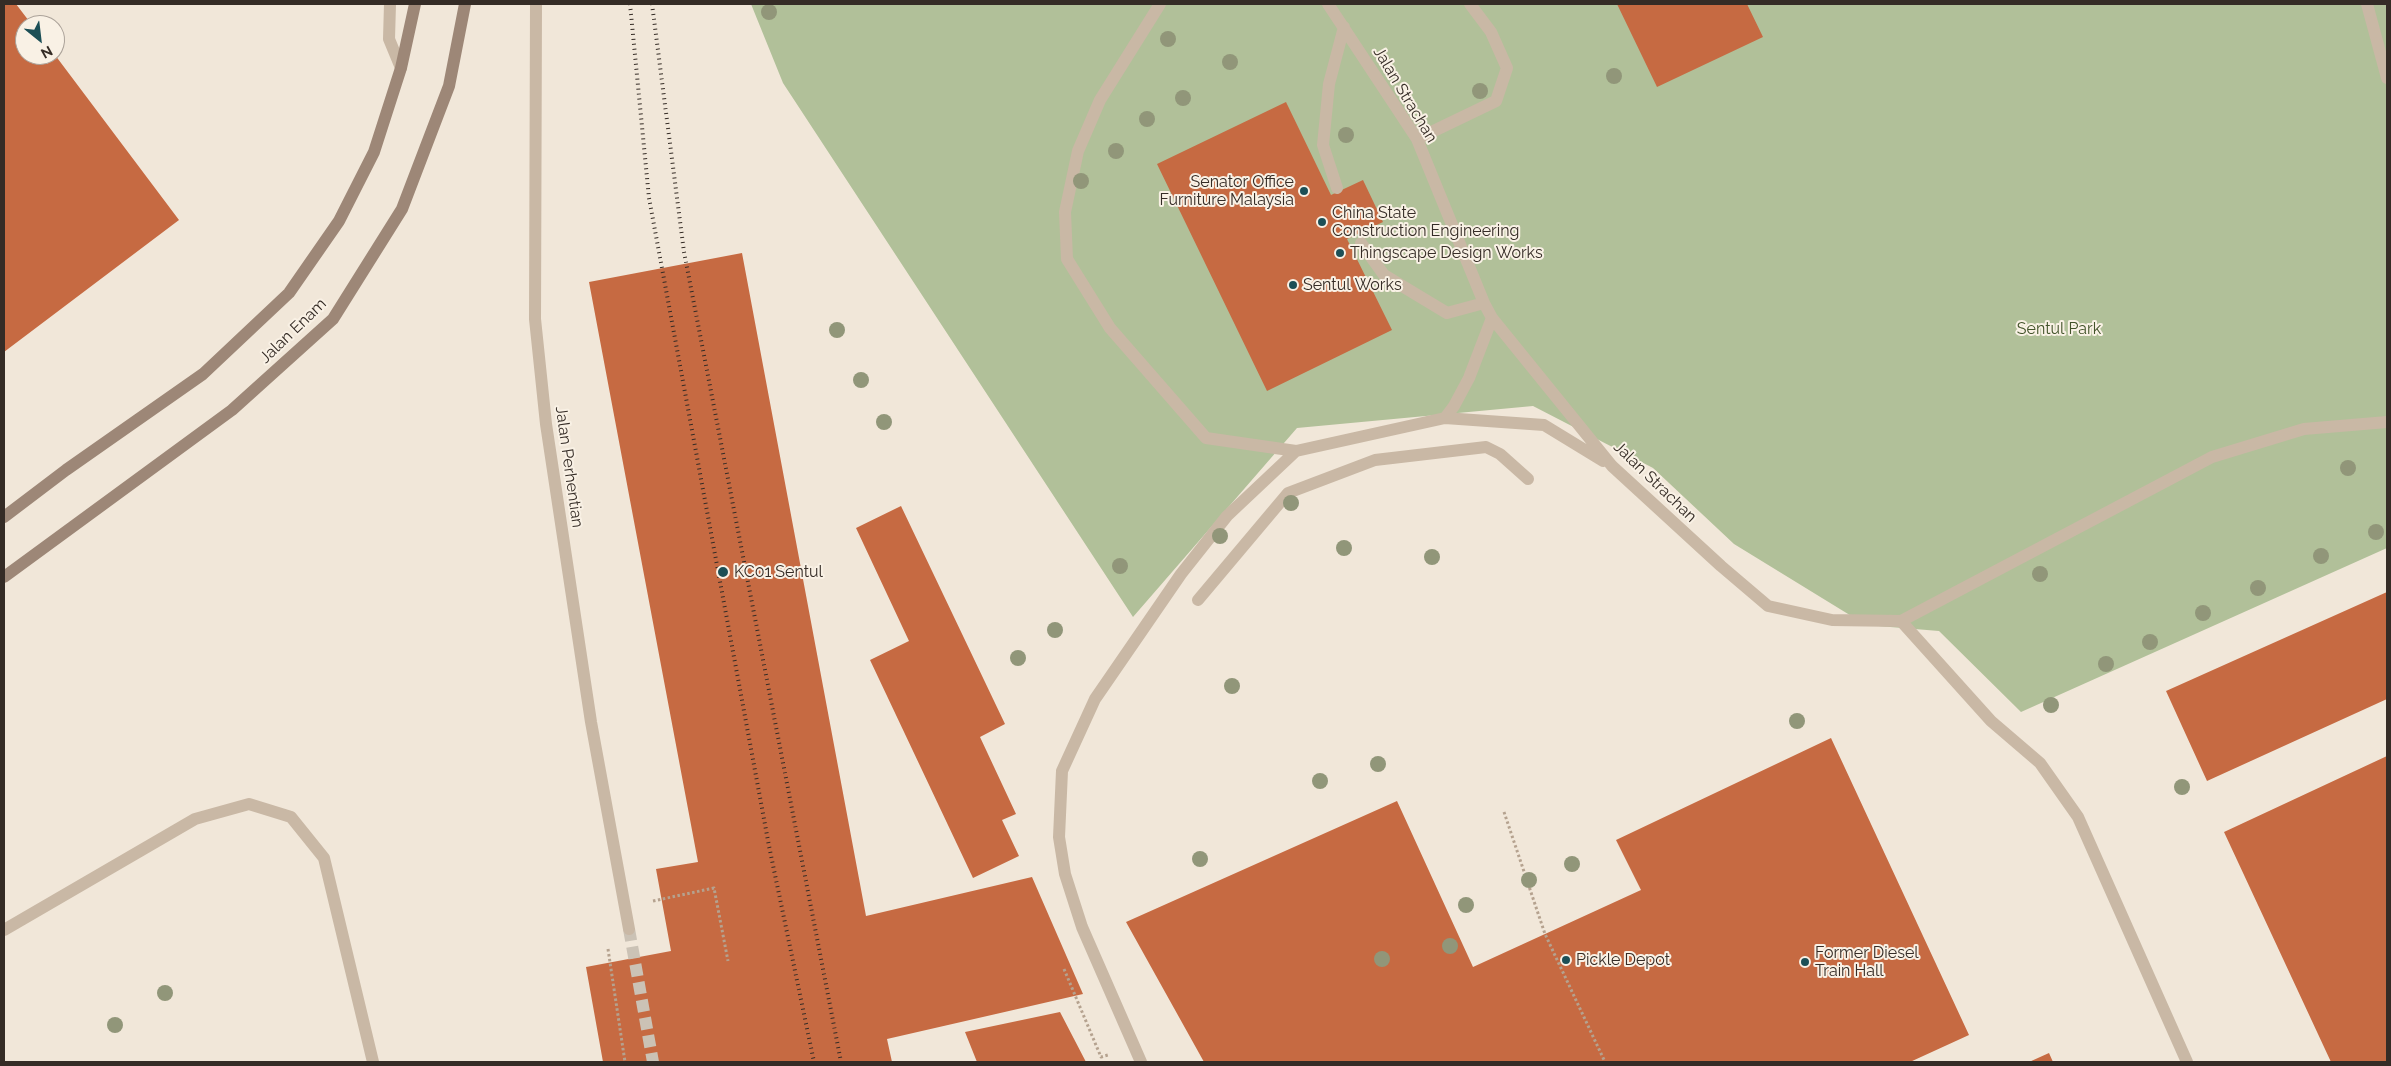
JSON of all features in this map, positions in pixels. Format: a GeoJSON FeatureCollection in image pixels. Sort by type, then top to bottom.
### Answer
{"type":"FeatureCollection","features":[{"type":"Feature","properties":{"kind":"main road","name":"Jalan Enam"},"geometry":{"type":"LineString","coordinates":[[4,518],[66,470],[203,374],[289,293],[339,221],[374,152],[401,68],[415,4]]}},
{"type":"Feature","properties":{"kind":"main road","name":"Jalan Enam"},"geometry":{"type":"LineString","coordinates":[[4,577],[232,410],[333,319],[402,209],[450,86],[465,4]]}},
{"type":"Feature","properties":{"kind":"street"},"geometry":{"type":"LineString","coordinates":[[390,4],[389,39],[401,68]]}},
{"type":"Feature","properties":{"kind":"street","name":"Jalan Perhentian"},"geometry":{"type":"LineString","coordinates":[[536,4],[535,319],[545,414],[591,722],[629,929]]}},
{"type":"Feature","properties":{"kind":"street"},"geometry":{"type":"LineString","coordinates":[[1160,4],[1100,100],[1078,151],[1065,212],[1067,259],[1110,328],[1206,438],[1296,451],[1366,438],[1445,418],[1544,425],[1612,466]]}},
{"type":"Feature","properties":{"kind":"street","name":"Jalan Strachan"},"geometry":{"type":"LineString","coordinates":[[1328,4],[1417,140],[1484,303],[1492,318],[1612,466],[1768,606],[1832,620],[1901,621]]}},
{"type":"Feature","properties":{"kind":"street"},"geometry":{"type":"LineString","coordinates":[[1417,140],[1496,101],[1507,68],[1491,32],[1470,4]]}},
{"type":"Feature","properties":{"kind":"street"},"geometry":{"type":"LineString","coordinates":[[2368,4],[2387,78]]}},
{"type":"Feature","properties":{"kind":"street"},"geometry":{"type":"LineString","coordinates":[[1336,188],[1323,145],[1329,84],[1344,27]]}},
{"type":"Feature","properties":{"kind":"street"},"geometry":{"type":"LineString","coordinates":[[1361,243],[1384,275],[1447,313],[1484,303]]}},
{"type":"Feature","properties":{"kind":"street"},"geometry":{"type":"LineString","coordinates":[[1445,418],[1454,406],[1469,378],[1492,318]]}},
{"type":"Feature","properties":{"kind":"street"},"geometry":{"type":"LineString","coordinates":[[2187,1062],[2078,816],[2040,763],[1991,721],[1901,621],[2212,457],[2304,429],[2387,422]]}},
{"type":"Feature","properties":{"kind":"street"},"geometry":{"type":"LineString","coordinates":[[1198,600],[1288,492],[1375,460],[1486,447],[1500,454],[1528,479]]}},
{"type":"Feature","properties":{"kind":"street"},"geometry":{"type":"LineString","coordinates":[[1140,1062],[1082,928],[1065,874],[1059,837],[1062,771],[1095,699],[1181,574],[1227,516],[1296,451]]}},
{"type":"Feature","properties":{"kind":"street"},"geometry":{"type":"LineString","coordinates":[[4,930],[195,819],[249,804],[291,817],[324,858],[373,1062]]}},
{"type":"Feature","properties":{"kind":"path"},"geometry":{"type":"LineString","coordinates":[[1504,812],[1545,934],[1605,1062]]}},
{"type":"Feature","properties":{"kind":"path"},"geometry":{"type":"LineString","coordinates":[[652,901],[714,888],[728,961]]}},
{"type":"Feature","properties":{"kind":"path"},"geometry":{"type":"LineString","coordinates":[[1064,969],[1094,1044]]}},
{"type":"Feature","properties":{"kind":"green space","name":"Sentul Park"},"geometry":{"type":"Polygon","coordinates":[[[751,4],[2387,4],[2387,548],[2021,712],[1939,631],[1866,625],[1734,544],[1653,468],[1533,406],[1297,428],[1133,617],[783,83],[751,4]]]}},
{"type":"Feature","properties":{"kind":"building"},"geometry":{"type":"Polygon","coordinates":[[[4,4],[16,4],[24,15],[15,15],[15,65],[63,65],[179,220],[4,352],[4,4]]]}},
{"type":"Feature","properties":{"kind":"building"},"geometry":{"type":"Polygon","coordinates":[[[1617,4],[1747,4],[1763,37],[1657,87],[1617,4]]]}},
{"type":"Feature","properties":{"kind":"building","name":"Sentul Works"},"geometry":{"type":"Polygon","coordinates":[[[1286,102],[1331,195],[1363,180],[1383,222],[1347,239],[1392,330],[1267,391],[1157,164],[1286,102]]]}},
{"type":"Feature","properties":{"kind":"building","name":"KC01 Sentul"},"geometry":{"type":"Polygon","coordinates":[[[742,253],[866,916],[1032,877],[1083,994],[887,1039],[892,1062],[603,1062],[586,967],[671,951],[656,869],[698,862],[589,282],[742,253]]]}},
{"type":"Feature","properties":{"kind":"building"},"geometry":{"type":"Polygon","coordinates":[[[901,506],[1005,724],[980,737],[1016,814],[1002,820],[1019,856],[973,878],[870,660],[909,641],[856,528],[901,506]]]}},
{"type":"Feature","properties":{"kind":"building"},"geometry":{"type":"Polygon","coordinates":[[[2387,592],[2387,699],[2207,781],[2166,691],[2387,592]]]}},
{"type":"Feature","properties":{"kind":"building"},"geometry":{"type":"Polygon","coordinates":[[[1831,738],[1969,1035],[1910,1062],[1204,1062],[1126,922],[1397,801],[1473,967],[1641,890],[1616,840],[1831,738]]]}},
{"type":"Feature","properties":{"kind":"building"},"geometry":{"type":"Polygon","coordinates":[[[2387,756],[2387,1062],[2331,1062],[2224,832],[2387,756]]]}},
{"type":"Feature","properties":{"kind":"building"},"geometry":{"type":"Polygon","coordinates":[[[1060,1012],[1086,1062],[977,1062],[965,1032],[1060,1012]]]}},
{"type":"Feature","properties":{"kind":"building"},"geometry":{"type":"Polygon","coordinates":[[[2049,1053],[2053,1062],[2029,1062],[2049,1053]]]}},
{"type":"Feature","properties":{"kind":"tunnel"},"geometry":{"type":"LineString","coordinates":[[629,929],[653,1062]]}},
{"type":"Feature","properties":{"kind":"railway"},"geometry":{"type":"LineString","coordinates":[[630,4],[649,198],[769,846],[814,1062]]}},
{"type":"Feature","properties":{"kind":"railway"},"geometry":{"type":"LineString","coordinates":[[652,4],[684,252],[841,1062]]}},
{"type":"Feature","properties":{"kind":"place","name":"Senator Office Furniture Malaysia"},"geometry":{"type":"Point","coordinates":[1304,191]}},
{"type":"Feature","properties":{"kind":"place","name":"China State Construction Engineering"},"geometry":{"type":"Point","coordinates":[1322,222]}},
{"type":"Feature","properties":{"kind":"place","name":"Thingscape Design Works"},"geometry":{"type":"Point","coordinates":[1340,253]}},
{"type":"Feature","properties":{"kind":"place","name":"Sentul Works"},"geometry":{"type":"Point","coordinates":[1293,285]}},
{"type":"Feature","properties":{"kind":"place","name":"KC01 Sentul"},"geometry":{"type":"Point","coordinates":[723,572]}},
{"type":"Feature","properties":{"kind":"place","name":"Pickle Depot"},"geometry":{"type":"Point","coordinates":[1566,960]}},
{"type":"Feature","properties":{"kind":"place","name":"Former Diesel Train Hall"},"geometry":{"type":"Point","coordinates":[1805,962]}}]}
